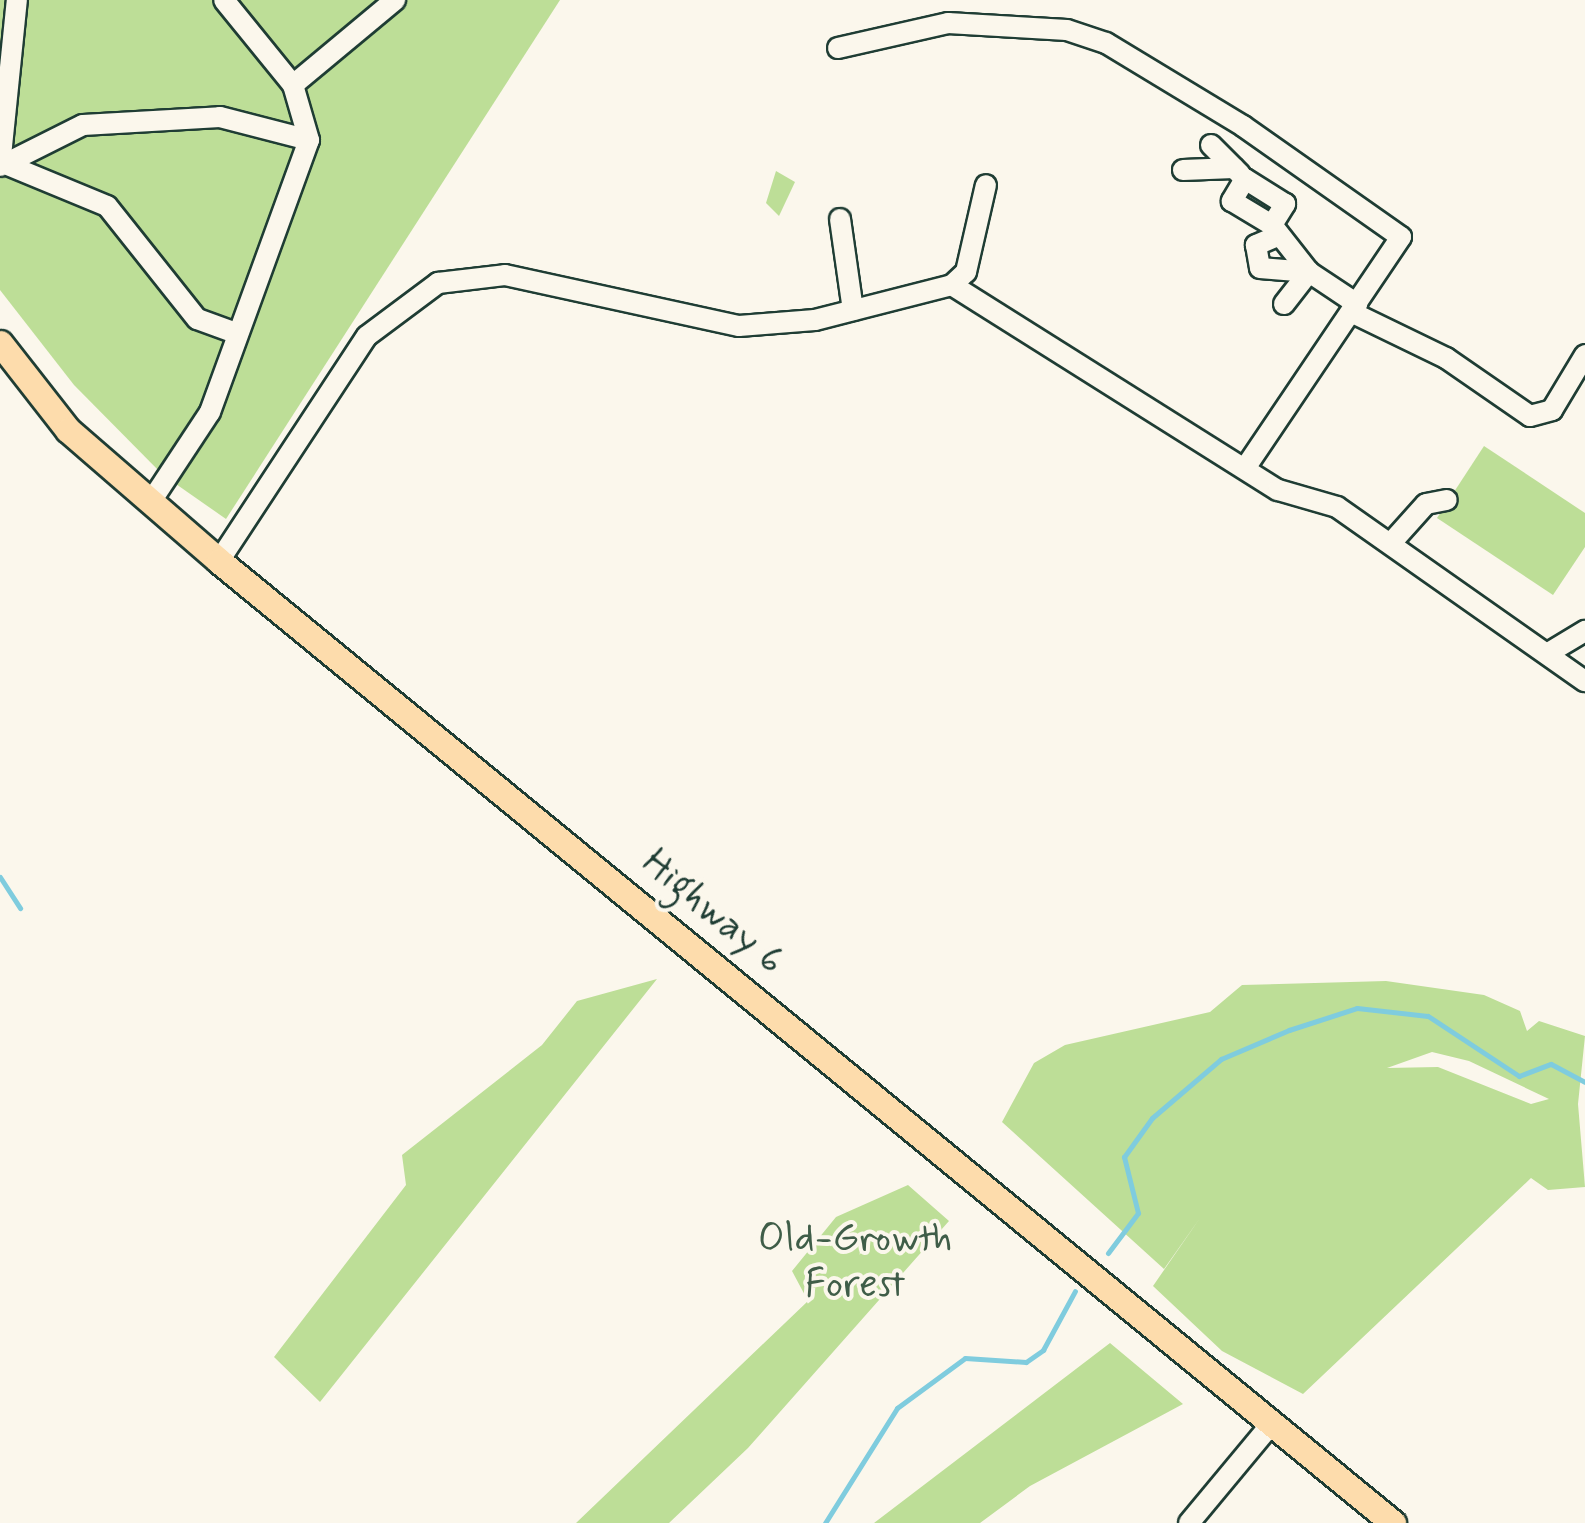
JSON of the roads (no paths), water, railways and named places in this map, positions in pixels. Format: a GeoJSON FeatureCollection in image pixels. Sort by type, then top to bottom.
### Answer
{"type":"FeatureCollection","features":[{"type":"Feature","properties":{"kind":"main road","name":"Highway 6"},"geometry":{"type":"LineString","coordinates":[[0,343],[68,430],[219,561],[1394,1523]]}},
{"type":"Feature","properties":{"kind":"street"},"geometry":{"type":"LineString","coordinates":[[2,165],[17,0]]}},
{"type":"Feature","properties":{"kind":"street"},"geometry":{"type":"LineString","coordinates":[[152,500],[204,424],[233,332],[309,140],[293,85],[224,0]]}},
{"type":"Feature","properties":{"kind":"street"},"geometry":{"type":"LineString","coordinates":[[293,85],[395,0]]}},
{"type":"Feature","properties":{"kind":"street"},"geometry":{"type":"LineString","coordinates":[[838,48],[948,23],[1067,30],[1106,43],[1400,236],[1248,464]]}},
{"type":"Feature","properties":{"kind":"street"},"geometry":{"type":"LineString","coordinates":[[2,165],[84,125],[220,117],[309,140]]}},
{"type":"Feature","properties":{"kind":"street"},"geometry":{"type":"LineString","coordinates":[[1210,145],[1239,174]]}},
{"type":"Feature","properties":{"kind":"street"},"geometry":{"type":"LineString","coordinates":[[2,165],[106,206],[197,319],[233,332]]}},
{"type":"Feature","properties":{"kind":"street"},"geometry":{"type":"LineString","coordinates":[[1183,170],[1239,174]]}},
{"type":"Feature","properties":{"kind":"street"},"geometry":{"type":"LineString","coordinates":[[1239,174],[1232,201],[1273,231],[1309,272],[1354,308],[1446,358],[1530,416],[1552,410],[1585,355]]}},
{"type":"Feature","properties":{"kind":"street"},"geometry":{"type":"LineString","coordinates":[[219,561],[367,336],[438,283],[505,275],[739,326],[853,310],[952,285],[966,272],[986,185]]}},
{"type":"Feature","properties":{"kind":"street"},"geometry":{"type":"LineString","coordinates":[[840,218],[853,310]]}},
{"type":"Feature","properties":{"kind":"street"},"geometry":{"type":"LineString","coordinates":[[1273,231],[1256,245],[1260,268],[1309,272]]}},
{"type":"Feature","properties":{"kind":"street"},"geometry":{"type":"LineString","coordinates":[[1284,304],[1309,272]]}},
{"type":"Feature","properties":{"kind":"street"},"geometry":{"type":"LineString","coordinates":[[952,285],[1248,464],[1278,490],[1337,507],[1550,652],[1585,681]]}},
{"type":"Feature","properties":{"kind":"street"},"geometry":{"type":"LineString","coordinates":[[1391,544],[1426,504],[1447,500]]}},
{"type":"Feature","properties":{"kind":"street"},"geometry":{"type":"LineString","coordinates":[[1550,652],[1585,630]]}},
{"type":"Feature","properties":{"kind":"street"},"geometry":{"type":"LineString","coordinates":[[1189,1523],[1273,1422]]}},
{"type":"Feature","properties":{"kind":"waterway"},"geometry":{"type":"LineString","coordinates":[[0,877],[20,908]]}},
{"type":"Feature","properties":{"kind":"waterway"},"geometry":{"type":"LineString","coordinates":[[1108,1253],[1138,1213],[1124,1157],[1152,1118],[1221,1059],[1289,1030],[1357,1008],[1428,1016],[1519,1076],[1551,1064],[1585,1082]]}},
{"type":"Feature","properties":{"kind":"waterway"},"geometry":{"type":"LineString","coordinates":[[825,1523],[897,1408],[965,1358],[1026,1362],[1043,1350],[1075,1291]]}},
{"type":"Feature","properties":{"kind":"park label","name":"Old-Growth Forest"},"geometry":{"type":"Point","coordinates":[855,1262]}}]}
